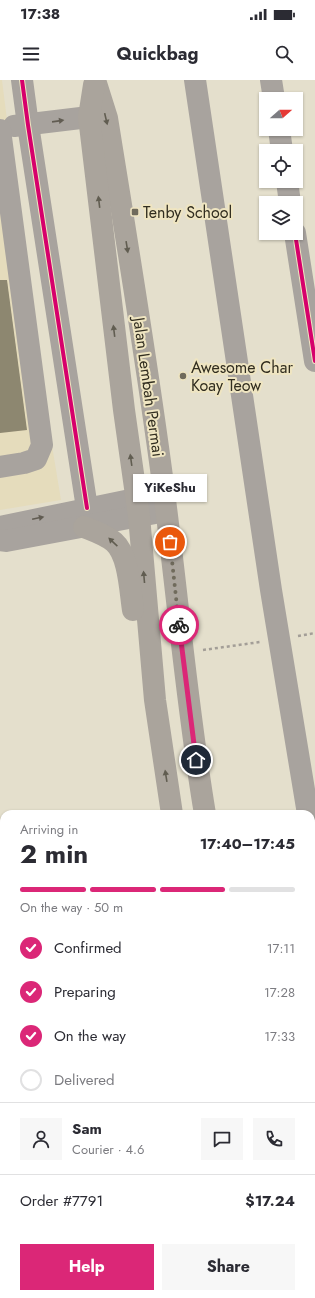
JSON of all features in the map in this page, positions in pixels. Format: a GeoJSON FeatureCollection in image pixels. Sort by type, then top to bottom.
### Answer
{"type":"FeatureCollection","features":[{"type":"Feature","properties":{"kind":"main road","name":"Jalan Lembah Permai"},"geometry":{"type":"LineString","coordinates":[[98,80],[89,117],[124,410],[138,507],[155,700],[171,810]]}},
{"type":"Feature","properties":{"kind":"main road","name":"Jalan Lembah Permai"},"geometry":{"type":"LineString","coordinates":[[98,80],[108,126],[152,403],[196,760],[204,810]]}},
{"type":"Feature","properties":{"kind":"main road"},"geometry":{"type":"LineString","coordinates":[[85,518],[116,543],[121,551],[127,570],[138,640],[155,700]]}},
{"type":"Feature","properties":{"kind":"street"},"geometry":{"type":"LineString","coordinates":[[22,80],[85,518]]}},
{"type":"Feature","properties":{"kind":"street"},"geometry":{"type":"LineString","coordinates":[[195,80],[279,639],[307,810]]}},
{"type":"Feature","properties":{"kind":"street"},"geometry":{"type":"LineString","coordinates":[[271,80],[273,92]]}},
{"type":"Feature","properties":{"kind":"street"},"geometry":{"type":"LineString","coordinates":[[0,467],[24,463],[36,459],[42,445],[0,129],[89,117]]}},
{"type":"Feature","properties":{"kind":"street"},"geometry":{"type":"LineString","coordinates":[[296,240],[315,361]]}},
{"type":"Feature","properties":{"kind":"street"},"geometry":{"type":"LineString","coordinates":[[0,540],[6,541],[85,518],[165,502]]}},
{"type":"Feature","properties":{"kind":"street"},"geometry":{"type":"LineString","coordinates":[[0,527],[85,518]]}},
{"type":"Feature","properties":{"kind":"path"},"geometry":{"type":"LineString","coordinates":[[183,653],[315,633]]}},
{"type":"Feature","properties":{"kind":"shaded area"},"geometry":{"type":"Polygon","coordinates":[[[0,80],[2,80],[34,337],[61,500],[0,510],[0,80]]]}},
{"type":"Feature","properties":{"kind":"building"},"geometry":{"type":"Polygon","coordinates":[[[0,280],[7,280],[27,430],[0,433],[0,280]]]}},
{"type":"Feature","properties":{"kind":"cycle path"},"geometry":{"type":"LineString","coordinates":[[22,80],[87,508]]}},
{"type":"Feature","properties":{"kind":"cycle path"},"geometry":{"type":"LineString","coordinates":[[296,240],[315,361]]}},
{"type":"Feature","properties":{"kind":"way so far"},"geometry":{"type":"LineString","coordinates":[[170,542],[179,625]]}},
{"type":"Feature","properties":{"kind":"place","name":"Tenby School"},"geometry":{"type":"Point","coordinates":[135,212]}},
{"type":"Feature","properties":{"kind":"place","name":"Awesome Char Koay Teow"},"geometry":{"type":"Point","coordinates":[183,376]}},
{"type":"Feature","properties":{"kind":"place","name":"YiKeShu"},"geometry":{"type":"Point","coordinates":[170,542]}},
{"type":"Feature","properties":{"kind":"route"},"geometry":{"type":"LineString","coordinates":[[179,625],[196,760]]}}]}
